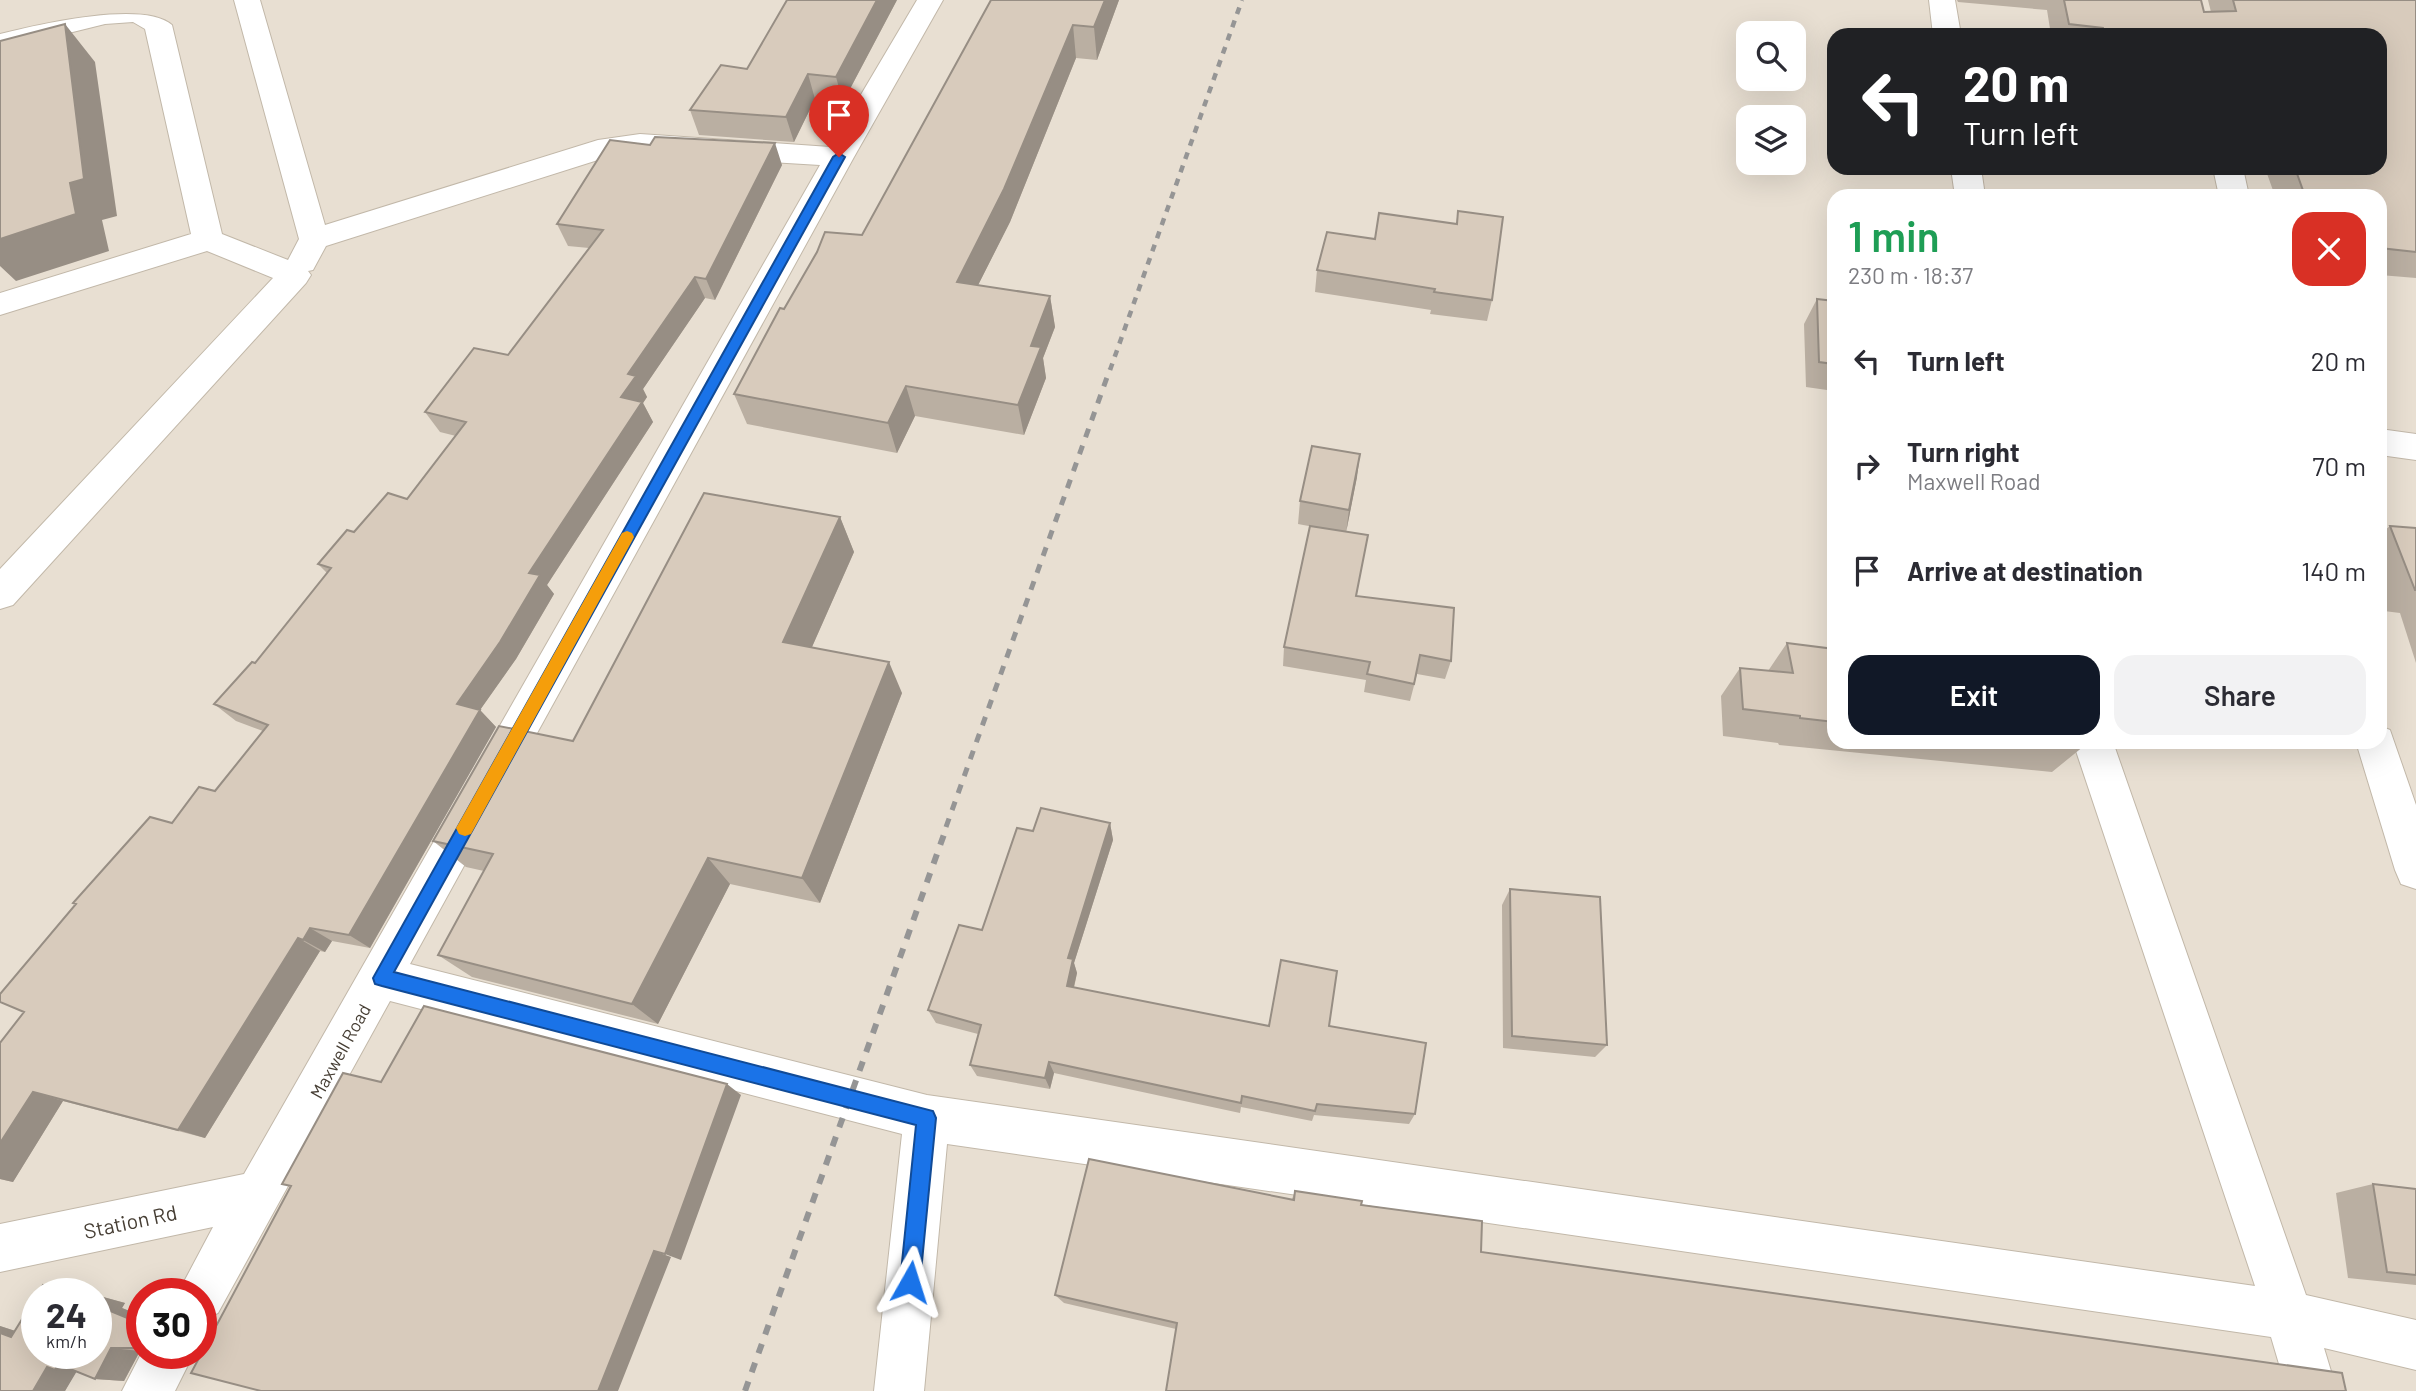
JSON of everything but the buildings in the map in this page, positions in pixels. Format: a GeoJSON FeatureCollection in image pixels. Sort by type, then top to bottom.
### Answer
{"type":"FeatureCollection","features":[{"type":"Feature","properties":{"kind":"street"},"geometry":{"type":"LineString","coordinates":[[0,594],[295,275],[314,239],[247,0]]}},
{"type":"Feature","properties":{"kind":"street","name":"Maxwell Road"},"geometry":{"type":"LineString","coordinates":[[211,1278],[382,978],[839,157],[930,0]]}},
{"type":"Feature","properties":{"kind":"street"},"geometry":{"type":"LineString","coordinates":[[1942,0],[1946,28]]}},
{"type":"Feature","properties":{"kind":"street"},"geometry":{"type":"LineString","coordinates":[[0,42],[105,16],[138,14],[158,25],[208,240]]}},
{"type":"Feature","properties":{"kind":"street"},"geometry":{"type":"LineString","coordinates":[[314,239],[598,150],[640,144],[839,157]]}},
{"type":"Feature","properties":{"kind":"street"},"geometry":{"type":"LineString","coordinates":[[0,304],[208,240],[295,275]]}},
{"type":"Feature","properties":{"kind":"street"},"geometry":{"type":"LineString","coordinates":[[2387,443],[2416,447]]}},
{"type":"Feature","properties":{"kind":"street"},"geometry":{"type":"LineString","coordinates":[[2095,749],[2289,1315],[2312,1391]]}},
{"type":"Feature","properties":{"kind":"street"},"geometry":{"type":"LineString","coordinates":[[2378,749],[2416,870]]}},
{"type":"Feature","properties":{"kind":"street"},"geometry":{"type":"LineString","coordinates":[[382,978],[926,1118],[2289,1315],[2416,1345]]}},
{"type":"Feature","properties":{"kind":"street"},"geometry":{"type":"LineString","coordinates":[[899,1391],[926,1118]]}},
{"type":"Feature","properties":{"kind":"street","name":"Station Rd"},"geometry":{"type":"LineString","coordinates":[[0,1248],[259,1194]]}},
{"type":"Feature","properties":{"kind":"street"},"geometry":{"type":"LineString","coordinates":[[147,1391],[160,1369]]}},
{"type":"Feature","properties":{"kind":"shaded area"},"geometry":{"type":"Polygon","coordinates":[[[0,0],[2416,0],[2416,1391],[0,1391],[0,0]]]}},
{"type":"Feature","properties":{"kind":"railway"},"geometry":{"type":"LineString","coordinates":[[1110,370],[1242,0]]}},
{"type":"Feature","properties":{"kind":"railway"},"geometry":{"type":"LineString","coordinates":[[946,827],[1110,369]]}},
{"type":"Feature","properties":{"kind":"railway"},"geometry":{"type":"LineString","coordinates":[[745,1391],[947,826]]}},
{"type":"Feature","properties":{"kind":"slow traffic"},"geometry":{"type":"LineString","coordinates":[[465,828],[627,537]]}},
{"type":"Feature","properties":{"kind":"route"},"geometry":{"type":"LineString","coordinates":[[839,157],[382,978],[926,1118],[910,1282]]}}]}
